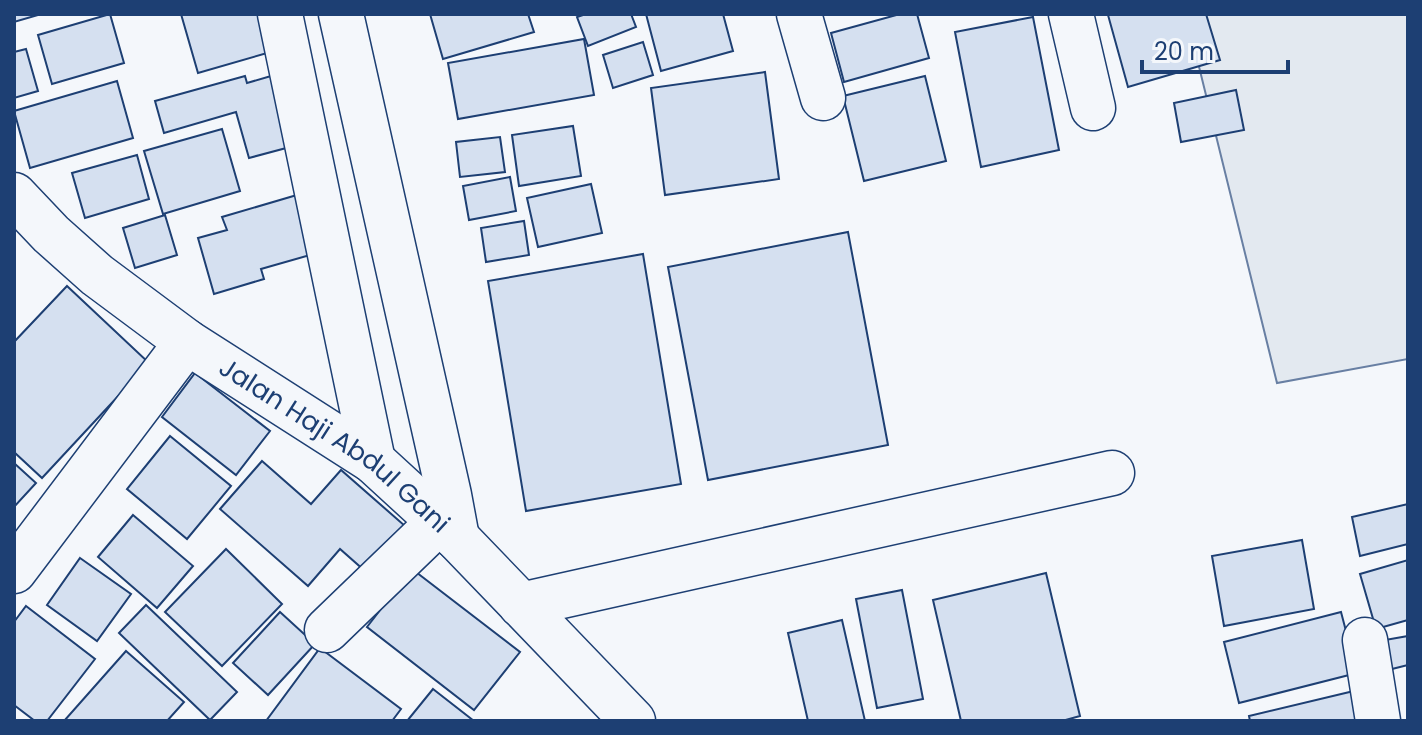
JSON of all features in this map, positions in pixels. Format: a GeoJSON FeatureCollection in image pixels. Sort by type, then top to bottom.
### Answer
{"type":"FeatureCollection","features":[{"type":"Feature","properties":{"kind":"street"},"geometry":{"type":"LineString","coordinates":[[280,14],[373,461]]}},
{"type":"Feature","properties":{"kind":"street"},"geometry":{"type":"LineString","coordinates":[[327,630],[448,530],[446,480],[341,14]]}},
{"type":"Feature","properties":{"kind":"street"},"geometry":{"type":"LineString","coordinates":[[799,14],[823,98]]}},
{"type":"Feature","properties":{"kind":"street"},"geometry":{"type":"LineString","coordinates":[[1071,14],[1093,108]]}},
{"type":"Feature","properties":{"kind":"street","name":"Jalan Haji Abdul Gani"},"geometry":{"type":"LineString","coordinates":[[14,195],[51,234],[97,275],[187,342],[373,461],[448,530],[633,721]]}},
{"type":"Feature","properties":{"kind":"street"},"geometry":{"type":"LineString","coordinates":[[14,571],[187,342]]}},
{"type":"Feature","properties":{"kind":"street"},"geometry":{"type":"LineString","coordinates":[[521,605],[1112,473]]}},
{"type":"Feature","properties":{"kind":"street"},"geometry":{"type":"LineString","coordinates":[[1365,640],[1378,721]]}},
{"type":"Feature","properties":{"kind":"shaded area"},"geometry":{"type":"Polygon","coordinates":[[[1186,14],[1408,14],[1408,359],[1277,383],[1186,14]]]}},
{"type":"Feature","properties":{"kind":"building"},"geometry":{"type":"Polygon","coordinates":[[[14,14],[38,14],[38,15],[14,22],[14,14]]]}},
{"type":"Feature","properties":{"kind":"building"},"geometry":{"type":"Polygon","coordinates":[[[110,14],[124,63],[52,84],[38,35],[110,14]]]}},
{"type":"Feature","properties":{"kind":"building"},"geometry":{"type":"Polygon","coordinates":[[[181,14],[264,14],[274,51],[198,73],[181,14]]]}},
{"type":"Feature","properties":{"kind":"building"},"geometry":{"type":"Polygon","coordinates":[[[430,14],[528,14],[534,32],[443,59],[430,14]]]}},
{"type":"Feature","properties":{"kind":"building"},"geometry":{"type":"Polygon","coordinates":[[[586,14],[631,14],[636,27],[588,46],[577,17],[586,14]]]}},
{"type":"Feature","properties":{"kind":"building"},"geometry":{"type":"Polygon","coordinates":[[[646,14],[723,14],[733,51],[661,71],[646,14]]]}},
{"type":"Feature","properties":{"kind":"building"},"geometry":{"type":"Polygon","coordinates":[[[900,14],[917,14],[929,58],[844,82],[831,33],[900,14]]]}},
{"type":"Feature","properties":{"kind":"building"},"geometry":{"type":"Polygon","coordinates":[[[1206,14],[1220,60],[1128,87],[1108,15],[1206,14]]]}},
{"type":"Feature","properties":{"kind":"building"},"geometry":{"type":"Polygon","coordinates":[[[1033,17],[1059,150],[981,167],[955,32],[1033,17]]]}},
{"type":"Feature","properties":{"kind":"building"},"geometry":{"type":"Polygon","coordinates":[[[584,39],[594,95],[458,119],[448,63],[584,39]]]}},
{"type":"Feature","properties":{"kind":"building"},"geometry":{"type":"Polygon","coordinates":[[[643,42],[653,75],[613,88],[603,55],[643,42]]]}},
{"type":"Feature","properties":{"kind":"building"},"geometry":{"type":"Polygon","coordinates":[[[26,49],[38,91],[14,98],[14,52],[26,49]]]}},
{"type":"Feature","properties":{"kind":"building"},"geometry":{"type":"Polygon","coordinates":[[[765,72],[779,179],[665,195],[651,88],[765,72]]]}},
{"type":"Feature","properties":{"kind":"building"},"geometry":{"type":"Polygon","coordinates":[[[245,76],[247,83],[271,76],[290,147],[249,158],[236,112],[164,133],[155,101],[245,76]]]}},
{"type":"Feature","properties":{"kind":"building"},"geometry":{"type":"Polygon","coordinates":[[[925,76],[946,161],[864,181],[843,96],[925,76]]]}},
{"type":"Feature","properties":{"kind":"building"},"geometry":{"type":"Polygon","coordinates":[[[117,81],[133,138],[30,168],[14,111],[117,81]]]}},
{"type":"Feature","properties":{"kind":"building"},"geometry":{"type":"Polygon","coordinates":[[[1236,90],[1244,130],[1181,142],[1174,103],[1236,90]]]}},
{"type":"Feature","properties":{"kind":"building"},"geometry":{"type":"Polygon","coordinates":[[[573,126],[581,176],[519,186],[512,135],[573,126]]]}},
{"type":"Feature","properties":{"kind":"building"},"geometry":{"type":"Polygon","coordinates":[[[222,129],[240,191],[163,214],[144,151],[222,129]]]}},
{"type":"Feature","properties":{"kind":"building"},"geometry":{"type":"Polygon","coordinates":[[[500,137],[505,172],[460,177],[456,142],[500,137]]]}},
{"type":"Feature","properties":{"kind":"building"},"geometry":{"type":"Polygon","coordinates":[[[137,155],[149,199],[85,218],[72,173],[137,155]]]}},
{"type":"Feature","properties":{"kind":"building"},"geometry":{"type":"Polygon","coordinates":[[[510,177],[516,211],[469,220],[463,186],[510,177]]]}},
{"type":"Feature","properties":{"kind":"building"},"geometry":{"type":"Polygon","coordinates":[[[591,184],[602,233],[538,247],[527,198],[591,184]]]}},
{"type":"Feature","properties":{"kind":"building"},"geometry":{"type":"Polygon","coordinates":[[[307,192],[324,251],[261,269],[264,279],[214,294],[198,238],[227,230],[222,217],[307,192]]]}},
{"type":"Feature","properties":{"kind":"building"},"geometry":{"type":"Polygon","coordinates":[[[165,215],[177,255],[135,268],[123,228],[165,215]]]}},
{"type":"Feature","properties":{"kind":"building"},"geometry":{"type":"Polygon","coordinates":[[[524,221],[529,255],[486,262],[481,228],[524,221]]]}},
{"type":"Feature","properties":{"kind":"building"},"geometry":{"type":"Polygon","coordinates":[[[848,232],[888,445],[708,480],[668,267],[848,232]]]}},
{"type":"Feature","properties":{"kind":"building"},"geometry":{"type":"Polygon","coordinates":[[[643,254],[681,484],[526,511],[488,281],[643,254]]]}},
{"type":"Feature","properties":{"kind":"building"},"geometry":{"type":"Polygon","coordinates":[[[67,286],[149,363],[42,478],[14,452],[14,342],[67,286]]]}},
{"type":"Feature","properties":{"kind":"building"},"geometry":{"type":"Polygon","coordinates":[[[195,373],[270,431],[236,475],[162,417],[195,373]]]}},
{"type":"Feature","properties":{"kind":"building"},"geometry":{"type":"Polygon","coordinates":[[[170,436],[231,486],[187,539],[127,489],[170,436]]]}},
{"type":"Feature","properties":{"kind":"building"},"geometry":{"type":"Polygon","coordinates":[[[262,461],[311,504],[341,470],[405,526],[365,571],[340,549],[308,586],[220,509],[262,461]]]}},
{"type":"Feature","properties":{"kind":"building"},"geometry":{"type":"Polygon","coordinates":[[[14,463],[36,483],[14,507],[14,463]]]}},
{"type":"Feature","properties":{"kind":"building"},"geometry":{"type":"Polygon","coordinates":[[[1408,504],[1408,544],[1360,556],[1352,517],[1408,504]]]}},
{"type":"Feature","properties":{"kind":"building"},"geometry":{"type":"Polygon","coordinates":[[[133,515],[193,566],[157,608],[98,557],[133,515]]]}},
{"type":"Feature","properties":{"kind":"building"},"geometry":{"type":"Polygon","coordinates":[[[1302,540],[1314,609],[1224,626],[1212,556],[1302,540]]]}},
{"type":"Feature","properties":{"kind":"building"},"geometry":{"type":"Polygon","coordinates":[[[226,549],[282,604],[222,666],[165,612],[226,549]]]}},
{"type":"Feature","properties":{"kind":"building"},"geometry":{"type":"Polygon","coordinates":[[[80,558],[131,594],[97,641],[47,605],[80,558]]]}},
{"type":"Feature","properties":{"kind":"building"},"geometry":{"type":"Polygon","coordinates":[[[1408,560],[1408,620],[1376,629],[1360,574],[1408,560]]]}},
{"type":"Feature","properties":{"kind":"building"},"geometry":{"type":"Polygon","coordinates":[[[412,569],[520,652],[474,710],[367,627],[412,569]]]}},
{"type":"Feature","properties":{"kind":"building"},"geometry":{"type":"Polygon","coordinates":[[[1046,573],[1080,716],[1062,721],[961,721],[933,600],[1046,573]]]}},
{"type":"Feature","properties":{"kind":"building"},"geometry":{"type":"Polygon","coordinates":[[[902,590],[923,699],[877,708],[856,599],[902,590]]]}},
{"type":"Feature","properties":{"kind":"building"},"geometry":{"type":"Polygon","coordinates":[[[146,605],[237,692],[210,720],[119,633],[146,605]]]}},
{"type":"Feature","properties":{"kind":"building"},"geometry":{"type":"Polygon","coordinates":[[[26,606],[95,659],[47,721],[35,721],[14,705],[14,622],[26,606]]]}},
{"type":"Feature","properties":{"kind":"building"},"geometry":{"type":"Polygon","coordinates":[[[280,612],[315,644],[268,695],[233,663],[280,612]]]}},
{"type":"Feature","properties":{"kind":"building"},"geometry":{"type":"Polygon","coordinates":[[[1341,612],[1357,673],[1239,703],[1224,642],[1341,612]]]}},
{"type":"Feature","properties":{"kind":"building"},"geometry":{"type":"Polygon","coordinates":[[[842,620],[865,721],[808,721],[788,633],[842,620]]]}},
{"type":"Feature","properties":{"kind":"building"},"geometry":{"type":"Polygon","coordinates":[[[1408,636],[1408,665],[1392,669],[1385,640],[1408,636]]]}},
{"type":"Feature","properties":{"kind":"building"},"geometry":{"type":"Polygon","coordinates":[[[320,648],[401,709],[392,721],[266,721],[320,648]]]}},
{"type":"Feature","properties":{"kind":"building"},"geometry":{"type":"Polygon","coordinates":[[[126,651],[184,702],[167,721],[64,721],[126,651]]]}},
{"type":"Feature","properties":{"kind":"building"},"geometry":{"type":"Polygon","coordinates":[[[433,689],[474,721],[407,721],[433,689]]]}},
{"type":"Feature","properties":{"kind":"building"},"geometry":{"type":"Polygon","coordinates":[[[1358,690],[1365,721],[1250,721],[1249,716],[1358,690]]]}}]}
